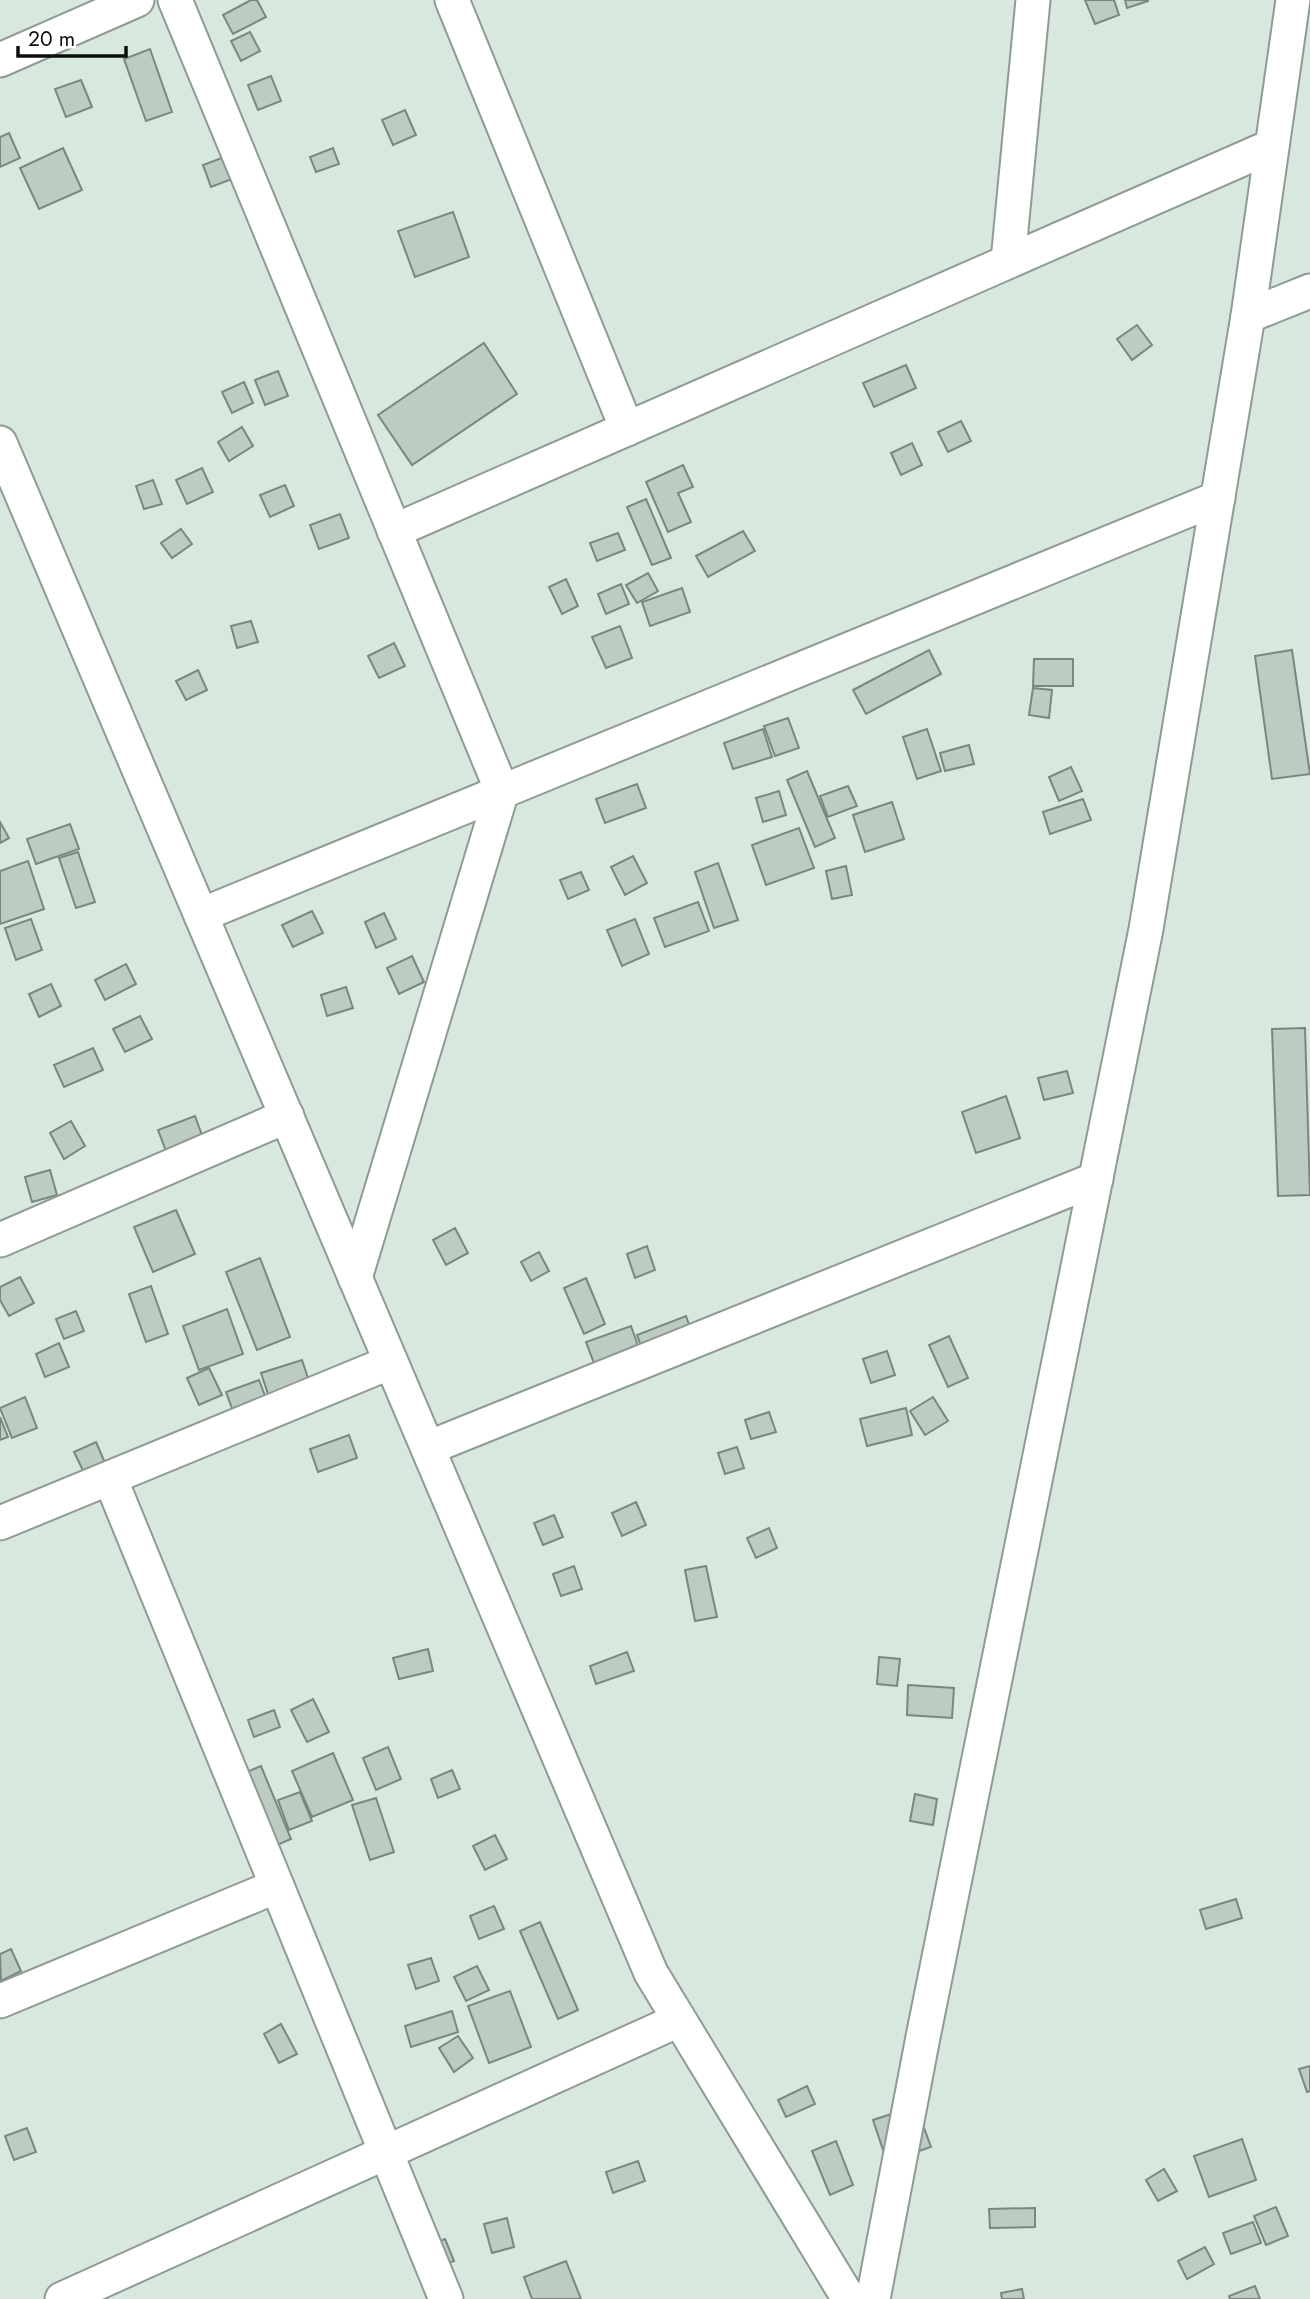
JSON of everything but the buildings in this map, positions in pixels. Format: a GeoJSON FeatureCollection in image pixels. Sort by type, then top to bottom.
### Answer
{"type":"FeatureCollection","features":[{"type":"Feature","properties":{"kind":"street"},"geometry":{"type":"LineString","coordinates":[[0,60],[137,0]]}},
{"type":"Feature","properties":{"kind":"street"},"geometry":{"type":"LineString","coordinates":[[175,0],[502,791],[355,1278]]}},
{"type":"Feature","properties":{"kind":"street"},"geometry":{"type":"LineString","coordinates":[[452,0],[627,429]]}},
{"type":"Feature","properties":{"kind":"street"},"geometry":{"type":"LineString","coordinates":[[1009,261],[1033,0]]}},
{"type":"Feature","properties":{"kind":"street"},"geometry":{"type":"LineString","coordinates":[[873,2299],[1146,929],[1248,316],[1293,0]]}},
{"type":"Feature","properties":{"kind":"street"},"geometry":{"type":"LineString","coordinates":[[394,531],[1272,146]]}},
{"type":"Feature","properties":{"kind":"street"},"geometry":{"type":"LineString","coordinates":[[1248,316],[1310,290]]}},
{"type":"Feature","properties":{"kind":"street"},"geometry":{"type":"LineString","coordinates":[[0,443],[7,479],[201,915],[651,1973],[849,2299]]}},
{"type":"Feature","properties":{"kind":"street"},"geometry":{"type":"LineString","coordinates":[[201,915],[1218,498]]}},
{"type":"Feature","properties":{"kind":"street"},"geometry":{"type":"LineString","coordinates":[[0,1240],[287,1116]]}},
{"type":"Feature","properties":{"kind":"street"},"geometry":{"type":"LineString","coordinates":[[428,1448],[1096,1179]]}},
{"type":"Feature","properties":{"kind":"street"},"geometry":{"type":"LineString","coordinates":[[0,1523],[391,1362]]}},
{"type":"Feature","properties":{"kind":"street"},"geometry":{"type":"LineString","coordinates":[[110,1478],[446,2299]]}},
{"type":"Feature","properties":{"kind":"street"},"geometry":{"type":"LineString","coordinates":[[0,2001],[277,1886]]}},
{"type":"Feature","properties":{"kind":"street"},"geometry":{"type":"LineString","coordinates":[[61,2299],[679,2020]]}}]}
